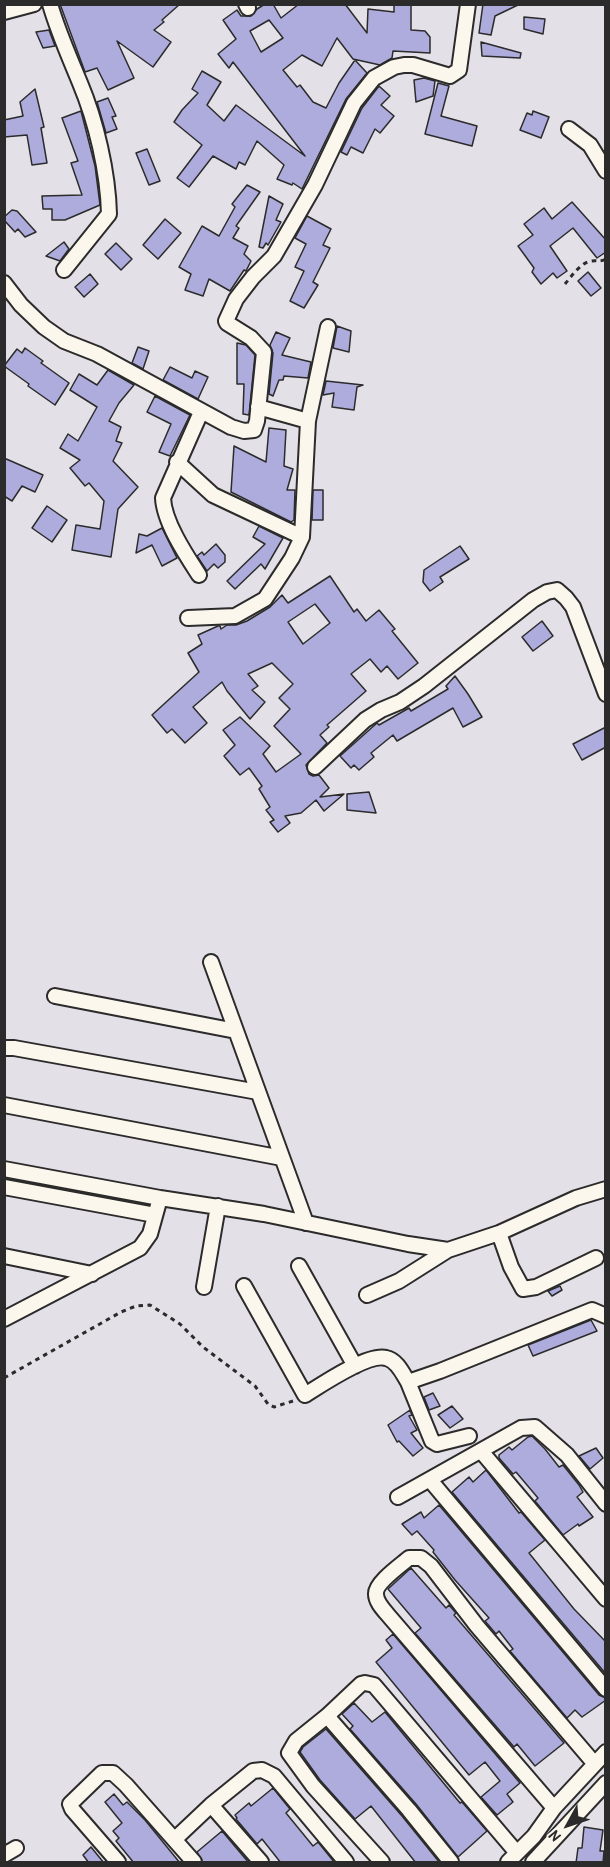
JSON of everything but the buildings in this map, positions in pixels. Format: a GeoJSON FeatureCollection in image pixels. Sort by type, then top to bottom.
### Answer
{"type":"FeatureCollection","features":[{"type":"Feature","properties":{"kind":"street"},"geometry":{"type":"LineString","coordinates":[[4,12],[34,4]]}},
{"type":"Feature","properties":{"kind":"street"},"geometry":{"type":"LineString","coordinates":[[51,4],[65,50],[81,84],[99,146],[110,214],[64,270]]}},
{"type":"Feature","properties":{"kind":"street"},"geometry":{"type":"LineString","coordinates":[[4,283],[21,305],[44,327],[64,341],[106,358],[231,427],[250,431],[256,427],[264,352],[251,338],[227,324],[226,321],[236,299],[253,277],[274,256],[315,185],[354,103],[374,78],[394,67],[404,65],[412,65],[450,76],[459,70],[468,4]]}},
{"type":"Feature","properties":{"kind":"street"},"geometry":{"type":"LineString","coordinates":[[569,129],[590,145],[606,171]]}},
{"type":"Feature","properties":{"kind":"street"},"geometry":{"type":"LineString","coordinates":[[188,618],[235,616],[265,599],[292,558],[302,537],[308,421],[328,327]]}},
{"type":"Feature","properties":{"kind":"street"},"geometry":{"type":"LineString","coordinates":[[258,407],[308,421]]}},
{"type":"Feature","properties":{"kind":"street"},"geometry":{"type":"LineString","coordinates":[[199,575],[184,551],[163,508],[163,498],[201,412]]}},
{"type":"Feature","properties":{"kind":"street"},"geometry":{"type":"LineString","coordinates":[[177,462],[213,495],[302,537]]}},
{"type":"Feature","properties":{"kind":"street"},"geometry":{"type":"LineString","coordinates":[[315,767],[365,720],[400,702],[424,686],[500,625],[547,592],[557,590],[573,607],[605,690]]}},
{"type":"Feature","properties":{"kind":"street"},"geometry":{"type":"LineString","coordinates":[[211,962],[306,1222]]}},
{"type":"Feature","properties":{"kind":"street"},"geometry":{"type":"LineString","coordinates":[[55,996],[236,1031]]}},
{"type":"Feature","properties":{"kind":"street"},"geometry":{"type":"LineString","coordinates":[[4,1048],[258,1092]]}},
{"type":"Feature","properties":{"kind":"street"},"geometry":{"type":"LineString","coordinates":[[4,1105],[282,1158]]}},
{"type":"Feature","properties":{"kind":"street"},"geometry":{"type":"LineString","coordinates":[[4,1169],[306,1222],[408,1244],[448,1250]]}},
{"type":"Feature","properties":{"kind":"street"},"geometry":{"type":"LineString","coordinates":[[4,1187],[155,1215]]}},
{"type":"Feature","properties":{"kind":"street"},"geometry":{"type":"LineString","coordinates":[[367,1295],[399,1281],[448,1250],[499,1233],[566,1202],[606,1189]]}},
{"type":"Feature","properties":{"kind":"street"},"geometry":{"type":"LineString","coordinates":[[4,1319],[11,1310],[92,1274],[140,1248],[150,1234],[160,1198]]}},
{"type":"Feature","properties":{"kind":"street"},"geometry":{"type":"LineString","coordinates":[[204,1287],[218,1206]]}},
{"type":"Feature","properties":{"kind":"street"},"geometry":{"type":"LineString","coordinates":[[499,1233],[511,1267],[523,1288],[536,1287],[596,1258]]}},
{"type":"Feature","properties":{"kind":"street"},"geometry":{"type":"LineString","coordinates":[[4,1256],[92,1274]]}},
{"type":"Feature","properties":{"kind":"street"},"geometry":{"type":"LineString","coordinates":[[299,1266],[355,1366]]}},
{"type":"Feature","properties":{"kind":"street"},"geometry":{"type":"LineString","coordinates":[[244,1286],[305,1395],[355,1366],[376,1358],[387,1358],[396,1364],[408,1382],[432,1441],[437,1444],[469,1436]]}},
{"type":"Feature","properties":{"kind":"street"},"geometry":{"type":"LineString","coordinates":[[408,1382],[591,1310],[606,1316]]}},
{"type":"Feature","properties":{"kind":"street"},"geometry":{"type":"LineString","coordinates":[[398,1497],[521,1428],[535,1426],[567,1455],[606,1504]]}},
{"type":"Feature","properties":{"kind":"street"},"geometry":{"type":"LineString","coordinates":[[481,1451],[606,1599]]}},
{"type":"Feature","properties":{"kind":"street"},"geometry":{"type":"LineString","coordinates":[[430,1480],[606,1689]]}},
{"type":"Feature","properties":{"kind":"street"},"geometry":{"type":"LineString","coordinates":[[554,1808],[383,1609],[376,1594],[377,1587],[409,1558],[421,1558],[431,1566],[477,1626],[594,1763]]}},
{"type":"Feature","properties":{"kind":"street"},"geometry":{"type":"LineString","coordinates":[[378,1861],[313,1786],[289,1754],[296,1741],[361,1684],[374,1685],[513,1858],[534,1836],[554,1808],[576,1787],[594,1763],[606,1752]]}},
{"type":"Feature","properties":{"kind":"street"},"geometry":{"type":"LineString","coordinates":[[327,1716],[409,1810],[451,1863]]}},
{"type":"Feature","properties":{"kind":"street"},"geometry":{"type":"LineString","coordinates":[[175,1839],[211,1805],[253,1771],[262,1770],[274,1776],[346,1863]]}},
{"type":"Feature","properties":{"kind":"street"},"geometry":{"type":"LineString","coordinates":[[118,1863],[70,1804],[102,1773],[113,1773],[175,1839],[194,1863]]}},
{"type":"Feature","properties":{"kind":"street"},"geometry":{"type":"LineString","coordinates":[[533,1863],[606,1783]]}},
{"type":"Feature","properties":{"kind":"street"},"geometry":{"type":"LineString","coordinates":[[211,1805],[261,1863]]}},
{"type":"Feature","properties":{"kind":"path"},"geometry":{"type":"LineString","coordinates":[[565,284],[588,261],[606,259]]}},
{"type":"Feature","properties":{"kind":"path"},"geometry":{"type":"LineString","coordinates":[[4,1378],[121,1312],[136,1306],[150,1305],[180,1324],[203,1347],[255,1386],[268,1404],[274,1407],[305,1395]]}}]}
